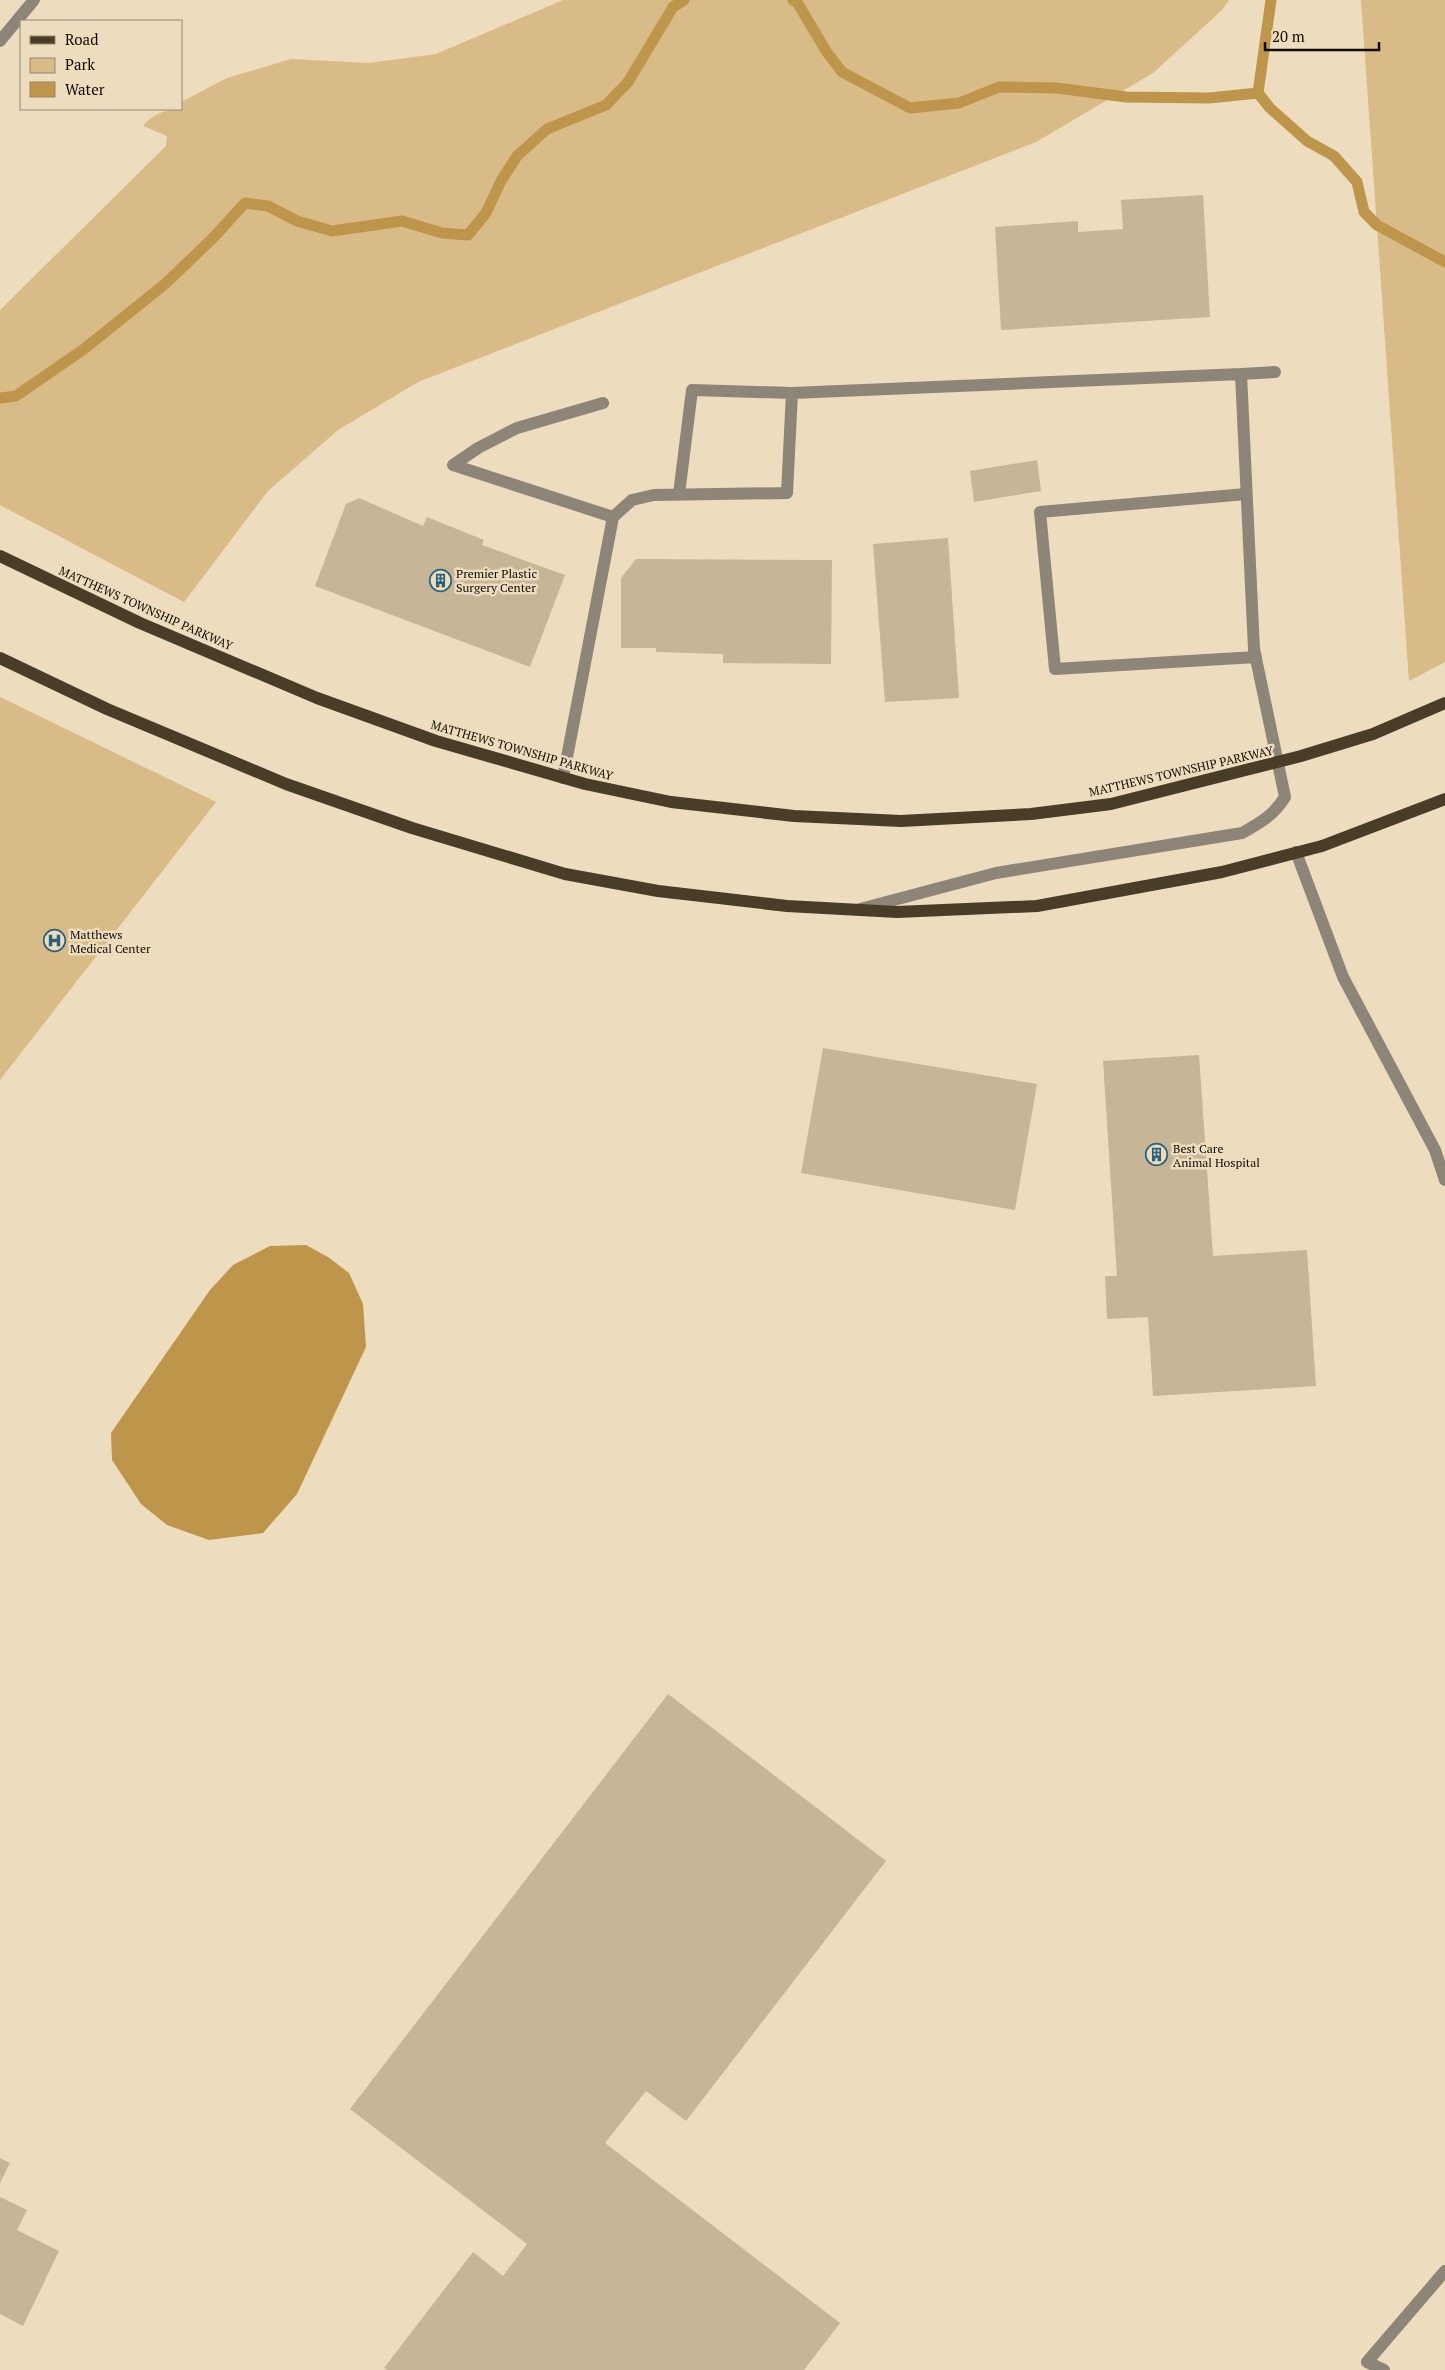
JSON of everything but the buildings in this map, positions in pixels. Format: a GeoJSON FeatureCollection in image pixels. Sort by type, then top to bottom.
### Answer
{"type":"FeatureCollection","features":[{"type":"Feature","properties":{"kind":"main road","name":"MATTHEWS TOWNSHIP PARKWAY"},"geometry":{"type":"LineString","coordinates":[[0,556],[140,623],[317,698],[436,741],[563,778],[671,802],[794,816],[901,821],[1031,814],[1111,804],[1279,763],[1373,734],[1445,703]]}},
{"type":"Feature","properties":{"kind":"main road"},"geometry":{"type":"LineString","coordinates":[[0,658],[107,709],[286,784],[412,828],[565,874],[658,891],[787,906],[896,912],[1037,906],[1222,872],[1322,846],[1445,799]]}},
{"type":"Feature","properties":{"kind":"street"},"geometry":{"type":"LineString","coordinates":[[0,41],[34,0]]}},
{"type":"Feature","properties":{"kind":"street"},"geometry":{"type":"LineString","coordinates":[[679,494],[692,390],[792,393],[1275,372]]}},
{"type":"Feature","properties":{"kind":"street"},"geometry":{"type":"LineString","coordinates":[[855,910],[996,873],[1242,833],[1264,821],[1278,809],[1285,797],[1256,657],[1241,374]]}},
{"type":"Feature","properties":{"kind":"street"},"geometry":{"type":"LineString","coordinates":[[563,778],[613,517],[632,500],[654,495],[787,493],[792,393]]}},
{"type":"Feature","properties":{"kind":"street"},"geometry":{"type":"LineString","coordinates":[[603,403],[517,428],[478,448],[454,466],[613,517]]}},
{"type":"Feature","properties":{"kind":"street"},"geometry":{"type":"LineString","coordinates":[[1246,494],[1040,512],[1055,669],[1256,657]]}},
{"type":"Feature","properties":{"kind":"street"},"geometry":{"type":"LineString","coordinates":[[1296,852],[1343,977],[1435,1150],[1445,1178]]}},
{"type":"Feature","properties":{"kind":"street"},"geometry":{"type":"LineString","coordinates":[[1384,2370],[1367,2362],[1445,2270]]}},
{"type":"Feature","properties":{"kind":"green space"},"geometry":{"type":"Polygon","coordinates":[[[563,0],[1229,0],[1221,11],[1153,73],[1036,142],[418,382],[338,430],[268,491],[184,602],[0,505],[0,310],[166,146],[167,136],[143,126],[160,113],[170,110],[182,110],[182,101],[227,78],[291,59],[369,63],[436,54],[563,0]]]}},
{"type":"Feature","properties":{"kind":"green space"},"geometry":{"type":"Polygon","coordinates":[[[1361,0],[1445,0],[1445,662],[1409,681],[1361,0]]]}},
{"type":"Feature","properties":{"kind":"green space","name":"Matthews Medical Center"},"geometry":{"type":"Polygon","coordinates":[[[0,697],[216,802],[0,1080],[0,697]]]}},
{"type":"Feature","properties":{"kind":"water"},"geometry":{"type":"Polygon","coordinates":[[[306,1245],[328,1257],[349,1273],[363,1304],[366,1347],[297,1494],[263,1533],[209,1540],[167,1525],[141,1504],[112,1460],[111,1433],[210,1290],[233,1265],[270,1246],[306,1245]]]}},
{"type":"Feature","properties":{"kind":"waterway"},"geometry":{"type":"LineString","coordinates":[[0,398],[16,396],[84,349],[165,284],[213,238],[245,203],[268,206],[297,221],[332,231],[402,221],[442,233],[468,235],[486,213],[501,181],[517,156],[547,129],[606,105],[628,82],[673,7],[684,0]]}},
{"type":"Feature","properties":{"kind":"waterway"},"geometry":{"type":"LineString","coordinates":[[793,0],[797,2],[826,51],[842,72],[910,108],[959,103],[999,87],[1057,88],[1126,97],[1209,98],[1258,93]]}},
{"type":"Feature","properties":{"kind":"waterway"},"geometry":{"type":"LineString","coordinates":[[1271,0],[1258,93],[1270,108],[1307,141],[1334,156],[1357,182],[1364,212],[1377,225],[1445,262]]}},
{"type":"Feature","properties":{"kind":"place","name":"Premier Plastic Surgery Center"},"geometry":{"type":"Point","coordinates":[440,580]}},
{"type":"Feature","properties":{"kind":"place","name":"Matthews Medical Center"},"geometry":{"type":"Point","coordinates":[54,941]}},
{"type":"Feature","properties":{"kind":"place","name":"Best Care Animal Hospital"},"geometry":{"type":"Point","coordinates":[1157,1155]}}]}
